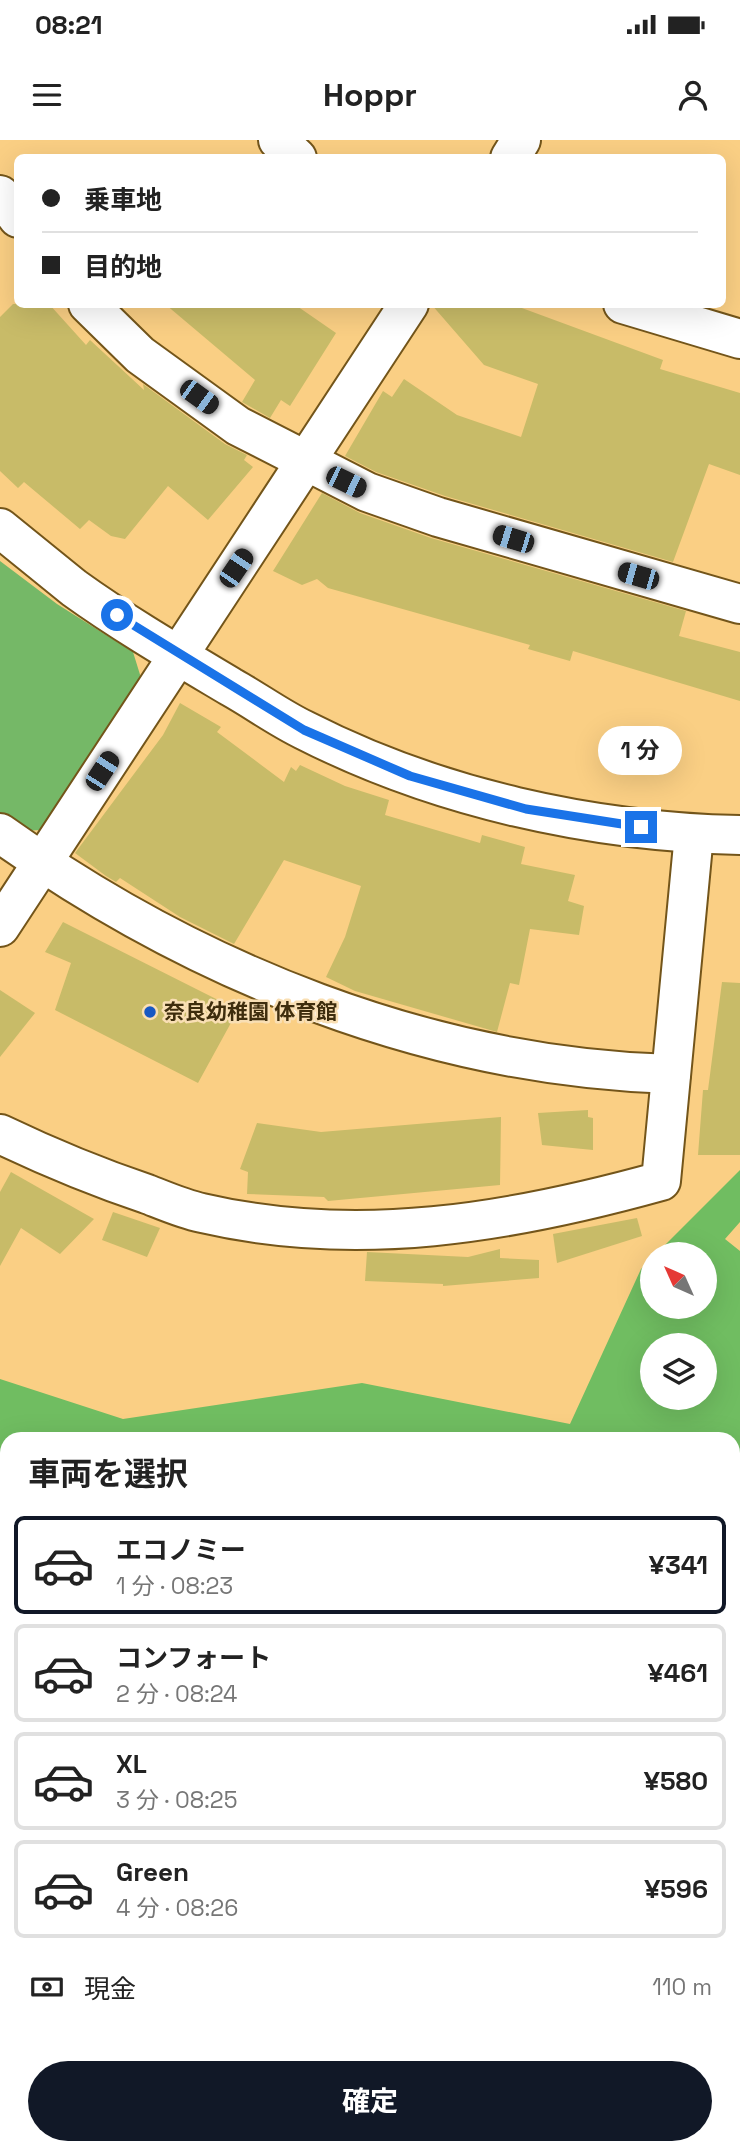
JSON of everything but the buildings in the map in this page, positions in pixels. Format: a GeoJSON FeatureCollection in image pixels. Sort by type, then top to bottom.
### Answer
{"type":"FeatureCollection","features":[{"type":"Feature","properties":{"kind":"street"},"geometry":{"type":"LineString","coordinates":[[278,140],[293,154]]}},
{"type":"Feature","properties":{"kind":"street"},"geometry":{"type":"LineString","coordinates":[[0,195],[14,213]]}},
{"type":"Feature","properties":{"kind":"street"},"geometry":{"type":"LineString","coordinates":[[92,308],[140,355],[238,426],[367,492],[438,517],[740,604]]}},
{"type":"Feature","properties":{"kind":"street"},"geometry":{"type":"LineString","coordinates":[[0,927],[294,481],[303,461],[406,308]]}},
{"type":"Feature","properties":{"kind":"street"},"geometry":{"type":"LineString","coordinates":[[636,308],[740,339]]}},
{"type":"Feature","properties":{"kind":"street"},"geometry":{"type":"LineString","coordinates":[[0,527],[76,589],[178,655],[304,730],[410,776],[526,809],[694,834],[740,835]]}},
{"type":"Feature","properties":{"kind":"street"},"geometry":{"type":"LineString","coordinates":[[0,833],[42,863],[198,952],[321,1005],[409,1035],[490,1054],[609,1072],[671,1074]]}},
{"type":"Feature","properties":{"kind":"street"},"geometry":{"type":"LineString","coordinates":[[0,1134],[69,1167],[199,1213],[276,1227],[362,1230],[471,1224],[567,1208],[661,1181],[694,834]]}},
{"type":"Feature","properties":{"kind":"green space"},"geometry":{"type":"Polygon","coordinates":[[[0,561],[57,604],[133,652],[142,681],[42,830],[21,831],[0,816],[0,561]]]}},
{"type":"Feature","properties":{"kind":"green space"},"geometry":{"type":"Polygon","coordinates":[[[740,1170],[740,1222],[725,1239],[740,1251],[740,1432],[0,1432],[0,1379],[123,1419],[362,1383],[570,1424],[640,1271],[640,1320],[718,1320],[718,1242],[668,1242],[740,1170]]]}},
{"type":"Feature","properties":{"kind":"place","name":"奈良幼稚園 体育館"},"geometry":{"type":"Point","coordinates":[150,1012]}},
{"type":"Feature","properties":{"kind":"route"},"geometry":{"type":"LineString","coordinates":[[117,615],[178,655],[304,730],[410,776],[526,809],[641,827]]}}]}
